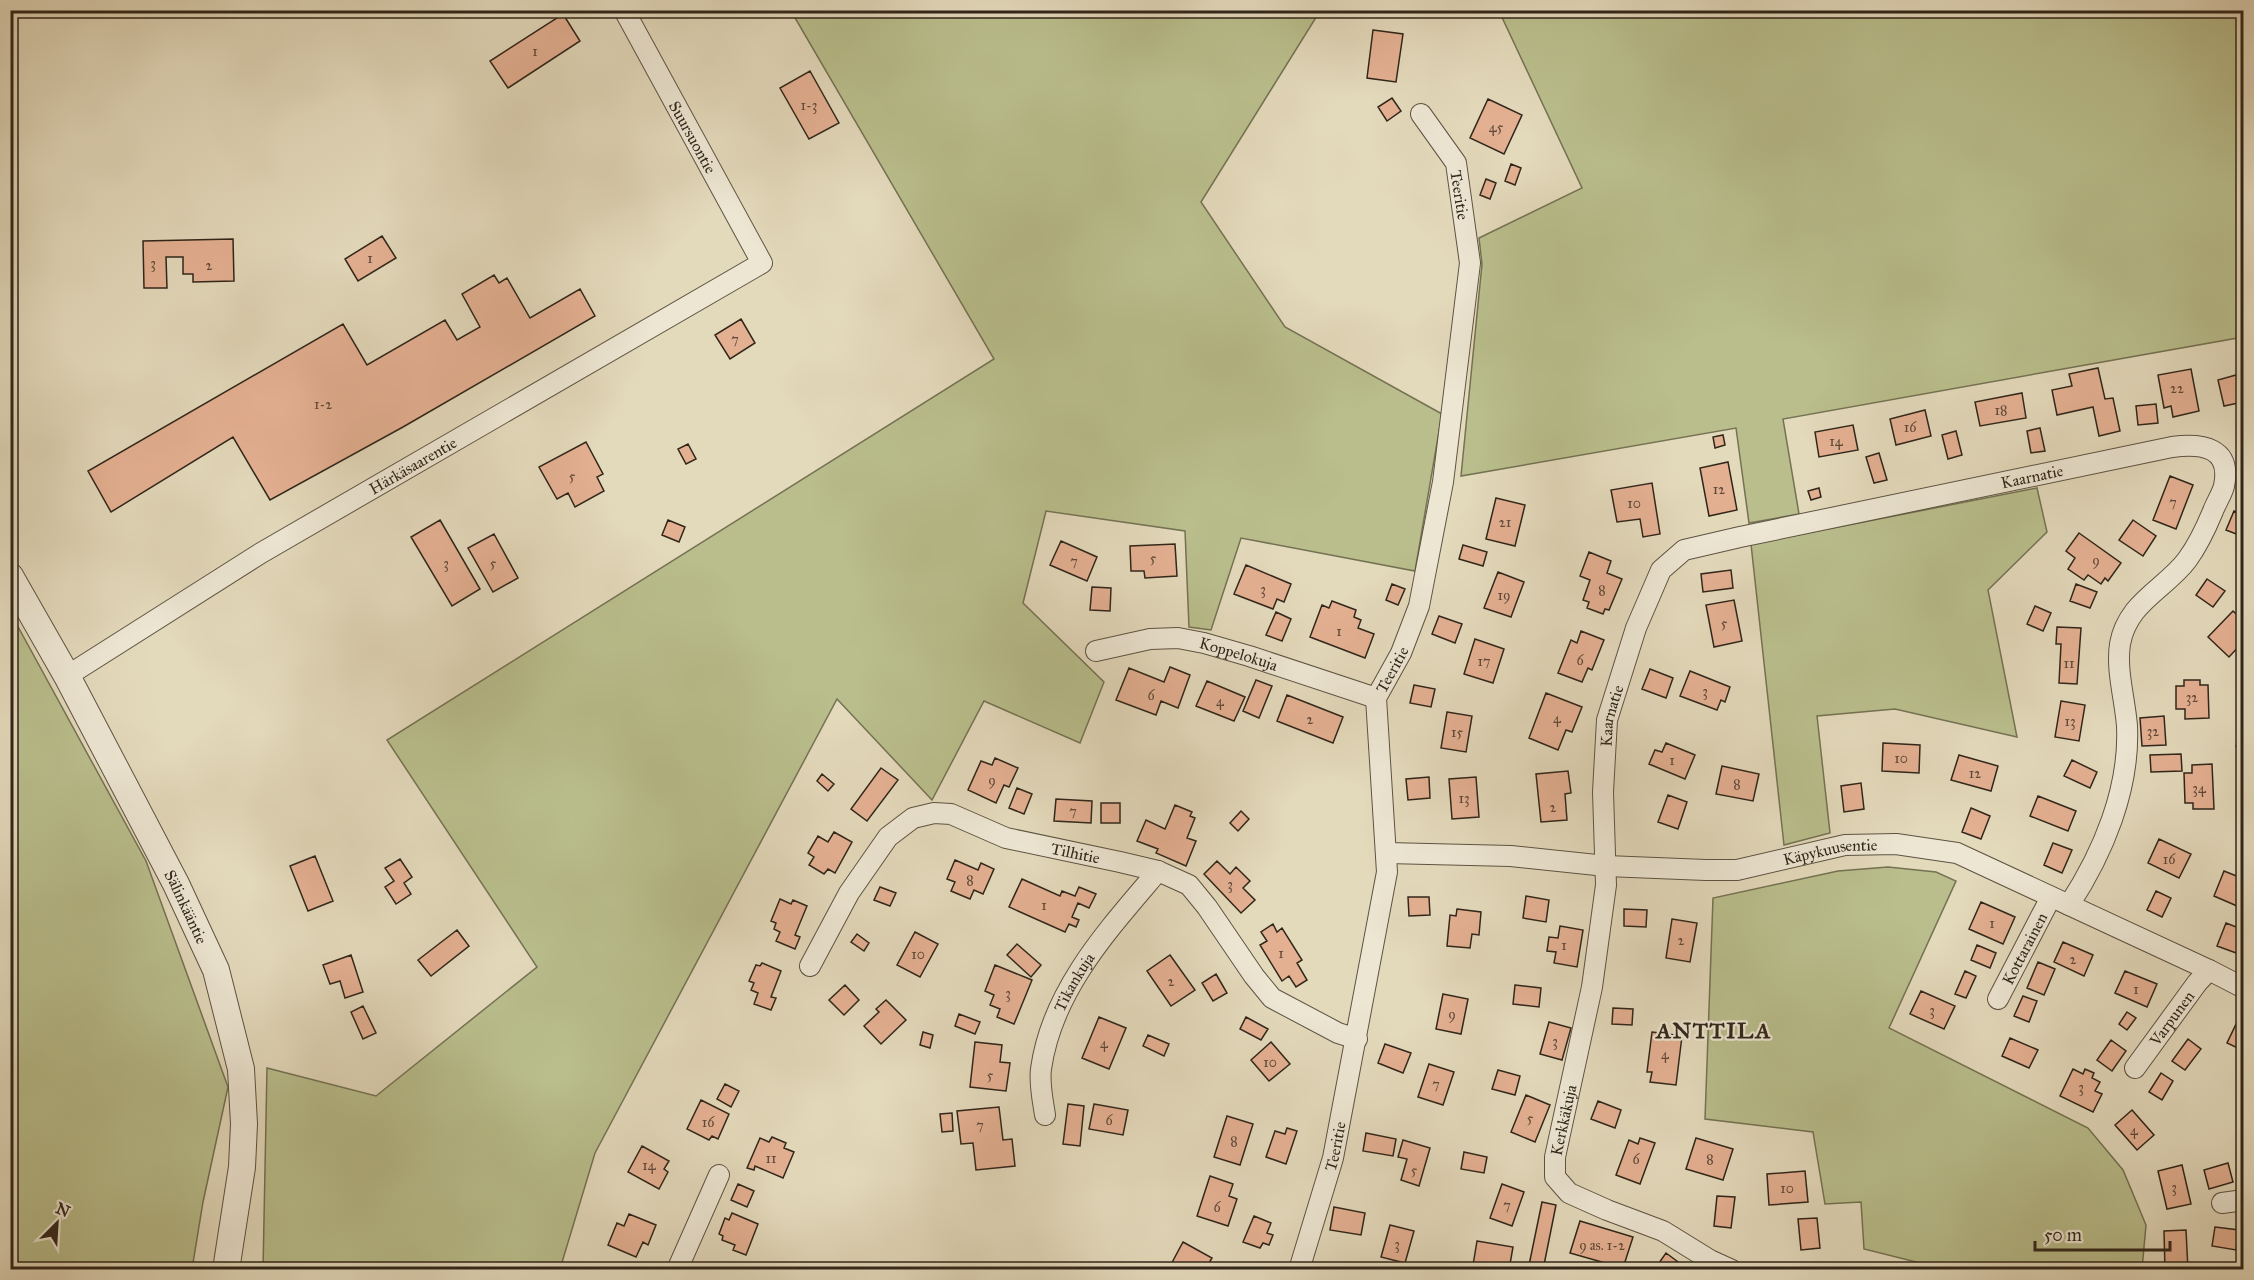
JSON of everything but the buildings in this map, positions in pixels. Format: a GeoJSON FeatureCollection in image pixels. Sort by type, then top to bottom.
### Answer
{"type":"FeatureCollection","features":[{"type":"Feature","properties":{"kind":"street","name":"Suursuontie"},"geometry":{"type":"LineString","coordinates":[[624,10],[762,263]]}},
{"type":"Feature","properties":{"kind":"street","name":"Teeritie"},"geometry":{"type":"LineString","coordinates":[[1299,1269],[1333,1158],[1387,872],[1376,699],[1401,653],[1419,606],[1443,482],[1470,263],[1456,163],[1421,114]]}},
{"type":"Feature","properties":{"kind":"street","name":"Härkäsaarentie"},"geometry":{"type":"LineString","coordinates":[[67,676],[261,553],[762,263]]}},
{"type":"Feature","properties":{"kind":"street","name":"Kaarnatie"},"geometry":{"type":"LineString","coordinates":[[1606,866],[1603,792],[1607,720],[1636,628],[1661,570],[1684,550],[2172,447],[2191,445],[2205,447],[2216,452],[2225,465],[2224,487],[2187,561],[2146,599],[2126,626],[2120,645],[2121,680],[2127,726],[2126,769],[2102,844],[2088,876],[2060,901]]}},
{"type":"Feature","properties":{"kind":"street","name":"Sälinkääntie"},"geometry":{"type":"LineString","coordinates":[[10,576],[67,676],[176,884],[216,970],[241,1069],[244,1124],[242,1167],[226,1269]]}},
{"type":"Feature","properties":{"kind":"street","name":"Koppelokuja"},"geometry":{"type":"LineString","coordinates":[[1096,651],[1150,639],[1178,638],[1204,642],[1376,699]]}},
{"type":"Feature","properties":{"kind":"street","name":"Tilhitie"},"geometry":{"type":"LineString","coordinates":[[810,966],[849,893],[888,837],[913,818],[934,813],[951,814],[1006,838],[1158,871],[1189,885],[1272,998],[1338,1033],[1357,1039]]}},
{"type":"Feature","properties":{"kind":"street","name":"Käpykuusentie"},"geometry":{"type":"LineString","coordinates":[[1387,853],[1511,856],[1606,866],[1737,870],[1845,845],[1896,844],[1957,853],[2244,988]]}},
{"type":"Feature","properties":{"kind":"street","name":"Kerkkäkuja"},"geometry":{"type":"LineString","coordinates":[[1606,866],[1606,885],[1592,987],[1555,1157],[1556,1177],[1569,1193],[1664,1231],[1710,1260],[1732,1269]]}},
{"type":"Feature","properties":{"kind":"street","name":"Tikankuja"},"geometry":{"type":"LineString","coordinates":[[1045,1115],[1041,1072],[1050,1028],[1070,985],[1107,932],[1158,871]]}},
{"type":"Feature","properties":{"kind":"street","name":"Kottarainen"},"geometry":{"type":"LineString","coordinates":[[1998,999],[2060,901]]}},
{"type":"Feature","properties":{"kind":"street","name":"Varpunen"},"geometry":{"type":"LineString","coordinates":[[2135,1068],[2209,970]]}},
{"type":"Feature","properties":{"kind":"street"},"geometry":{"type":"LineString","coordinates":[[677,1269],[718,1174]]}},
{"type":"Feature","properties":{"kind":"street"},"geometry":{"type":"LineString","coordinates":[[2222,1203],[2244,1200]]}},
{"type":"Feature","properties":{"kind":"green space"},"geometry":{"type":"Polygon","coordinates":[[[791,11],[1320,11],[1201,202],[1285,327],[1442,414],[1415,571],[1241,538],[1211,630],[1189,627],[1185,531],[1046,511],[1023,603],[1104,682],[1080,743],[984,701],[932,800],[837,699],[595,1153],[560,1269],[263,1270],[267,1068],[376,1096],[537,967],[387,740],[994,359],[791,11]]]}},
{"type":"Feature","properties":{"kind":"green space"},"geometry":{"type":"Polygon","coordinates":[[[1499,11],[2243,11],[2243,337],[1783,419],[1799,514],[1749,523],[1736,428],[1461,476],[1482,264],[1479,238],[1582,188],[1499,11]]]}},
{"type":"Feature","properties":{"kind":"green space"},"geometry":{"type":"Polygon","coordinates":[[[2037,488],[2047,532],[1988,590],[2017,737],[1895,709],[1817,716],[1830,833],[1784,845],[1751,544],[2037,488]]]}},
{"type":"Feature","properties":{"kind":"green space"},"geometry":{"type":"Polygon","coordinates":[[[10,612],[146,861],[228,1087],[203,1202],[192,1269],[11,1269],[10,612]]]}},
{"type":"Feature","properties":{"kind":"green space"},"geometry":{"type":"Polygon","coordinates":[[[1888,867],[1936,872],[1956,881],[1889,1028],[2088,1128],[2123,1170],[2146,1225],[2142,1269],[1944,1269],[1864,1249],[1861,1202],[1825,1204],[1813,1132],[1705,1119],[1713,898],[1838,871],[1888,867]]]}},
{"type":"Feature","properties":{"kind":"district","name":"ANTTILA"},"geometry":{"type":"Point","coordinates":[1714,1030]}}]}
